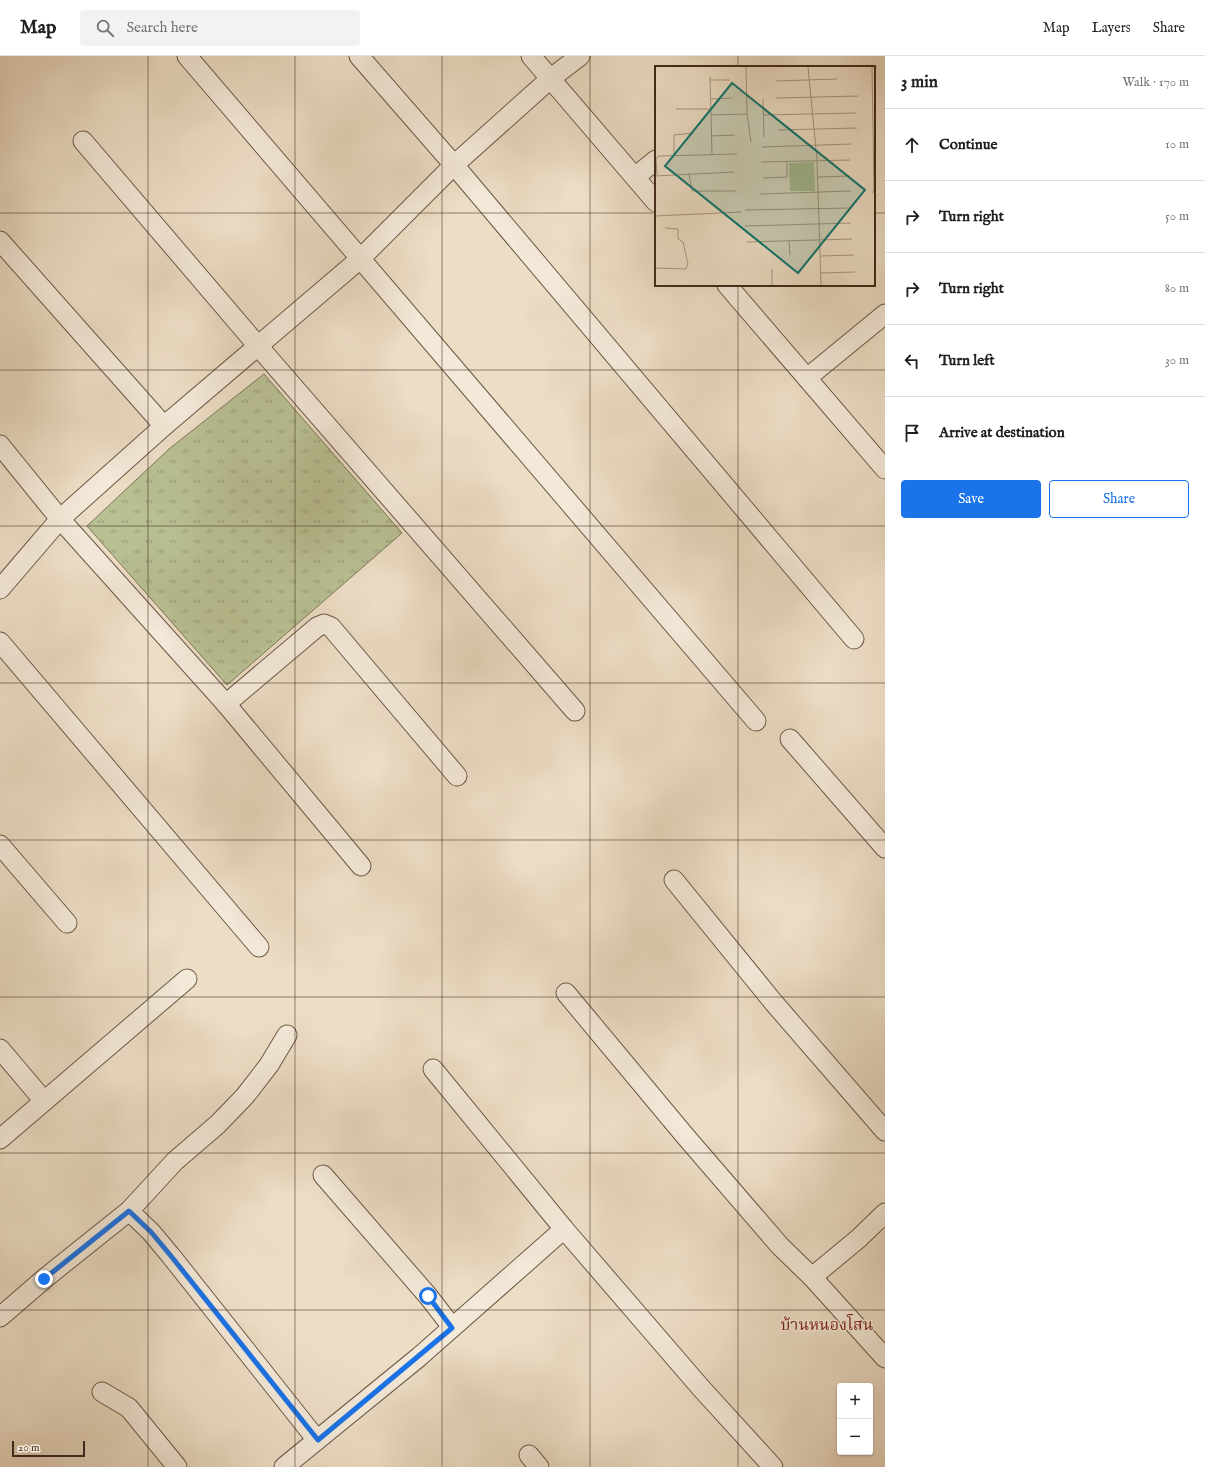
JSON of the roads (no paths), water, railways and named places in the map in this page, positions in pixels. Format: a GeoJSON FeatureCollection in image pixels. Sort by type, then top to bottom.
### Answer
{"type":"FeatureCollection","features":[{"type":"Feature","properties":{"kind":"street"},"geometry":{"type":"LineString","coordinates":[[187,56],[756,721]]}},
{"type":"Feature","properties":{"kind":"street"},"geometry":{"type":"LineString","coordinates":[[359,56],[454,165],[854,639]]}},
{"type":"Feature","properties":{"kind":"street"},"geometry":{"type":"LineString","coordinates":[[531,56],[655,201]]}},
{"type":"Feature","properties":{"kind":"street"},"geometry":{"type":"LineString","coordinates":[[0,589],[60,519],[164,426],[360,259],[454,165],[550,79],[580,56]]}},
{"type":"Feature","properties":{"kind":"street"},"geometry":{"type":"LineString","coordinates":[[83,141],[258,346],[575,711]]}},
{"type":"Feature","properties":{"kind":"street"},"geometry":{"type":"LineString","coordinates":[[635,177],[655,161]]}},
{"type":"Feature","properties":{"kind":"street"},"geometry":{"type":"LineString","coordinates":[[0,240],[164,426]]}},
{"type":"Feature","properties":{"kind":"street"},"geometry":{"type":"LineString","coordinates":[[728,286],[885,469]]}},
{"type":"Feature","properties":{"kind":"street"},"geometry":{"type":"LineString","coordinates":[[807,378],[885,314]]}},
{"type":"Feature","properties":{"kind":"street"},"geometry":{"type":"LineString","coordinates":[[0,445],[60,519],[226,704],[361,866]]}},
{"type":"Feature","properties":{"kind":"street"},"geometry":{"type":"LineString","coordinates":[[226,704],[317,627],[324,624],[330,628],[457,776]]}},
{"type":"Feature","properties":{"kind":"street"},"geometry":{"type":"LineString","coordinates":[[0,642],[260,947]]}},
{"type":"Feature","properties":{"kind":"street"},"geometry":{"type":"LineString","coordinates":[[790,739],[885,848]]}},
{"type":"Feature","properties":{"kind":"street"},"geometry":{"type":"LineString","coordinates":[[0,846],[67,924]]}},
{"type":"Feature","properties":{"kind":"street"},"geometry":{"type":"LineString","coordinates":[[674,880],[774,1003],[885,1131]]}},
{"type":"Feature","properties":{"kind":"street"},"geometry":{"type":"LineString","coordinates":[[0,1139],[187,978]]}},
{"type":"Feature","properties":{"kind":"street"},"geometry":{"type":"LineString","coordinates":[[566,993],[770,1235],[812,1277],[885,1358]]}},
{"type":"Feature","properties":{"kind":"street"},"geometry":{"type":"LineString","coordinates":[[0,1317],[44,1279],[129,1211],[175,1160],[218,1124],[245,1096],[269,1065],[287,1035]]}},
{"type":"Feature","properties":{"kind":"street"},"geometry":{"type":"LineString","coordinates":[[0,1049],[44,1101]]}},
{"type":"Feature","properties":{"kind":"street"},"geometry":{"type":"LineString","coordinates":[[433,1069],[564,1229],[769,1466]]}},
{"type":"Feature","properties":{"kind":"street"},"geometry":{"type":"LineString","coordinates":[[323,1175],[428,1296],[452,1328]]}},
{"type":"Feature","properties":{"kind":"street"},"geometry":{"type":"LineString","coordinates":[[129,1211],[151,1232],[171,1256],[318,1440]]}},
{"type":"Feature","properties":{"kind":"street"},"geometry":{"type":"LineString","coordinates":[[812,1277],[858,1239],[885,1213]]}},
{"type":"Feature","properties":{"kind":"street"},"geometry":{"type":"LineString","coordinates":[[284,1467],[452,1328],[564,1229]]}},
{"type":"Feature","properties":{"kind":"street"},"geometry":{"type":"LineString","coordinates":[[102,1392],[129,1408],[177,1467]]}},
{"type":"Feature","properties":{"kind":"district","name":"บ้านหนองโสน"},"geometry":{"type":"Point","coordinates":[827,1326]}}]}
